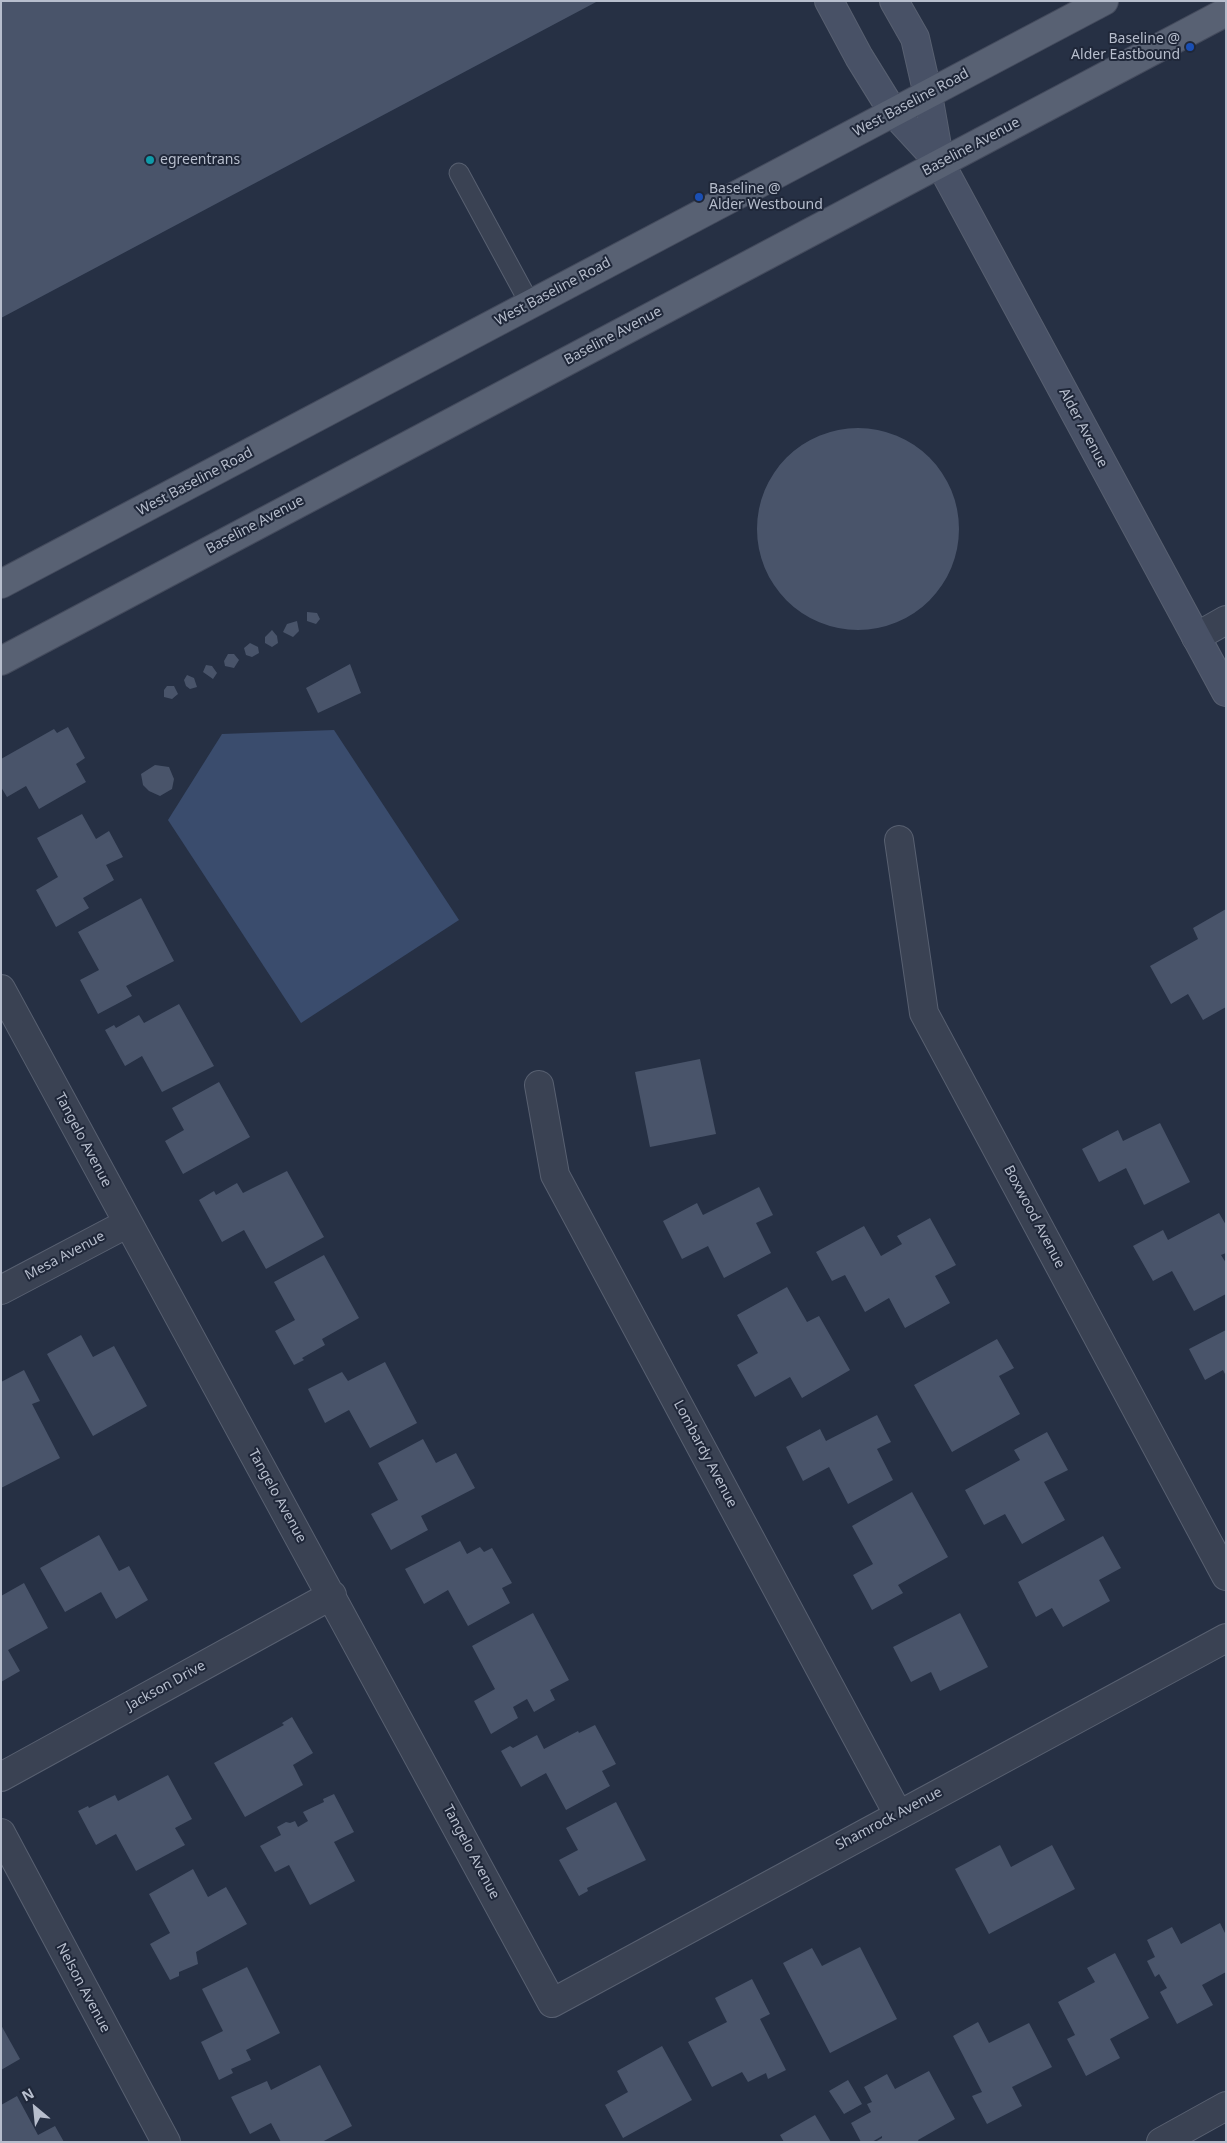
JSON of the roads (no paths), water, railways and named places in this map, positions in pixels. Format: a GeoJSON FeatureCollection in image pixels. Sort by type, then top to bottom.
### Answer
{"type":"FeatureCollection","features":[{"type":"Feature","properties":{"kind":"main road","name":"Alder Avenue"},"geometry":{"type":"LineString","coordinates":[[829,1],[859,57],[893,112],[940,163],[1226,692]]}},
{"type":"Feature","properties":{"kind":"main road","name":"Alder Avenue"},"geometry":{"type":"LineString","coordinates":[[894,1],[914,38],[928,95],[940,163]]}},
{"type":"Feature","properties":{"kind":"main road","name":"West Baseline Road"},"geometry":{"type":"LineString","coordinates":[[1,584],[1104,1]]}},
{"type":"Feature","properties":{"kind":"main road","name":"Baseline Avenue"},"geometry":{"type":"LineString","coordinates":[[1,661],[1226,12]]}},
{"type":"Feature","properties":{"kind":"street"},"geometry":{"type":"LineString","coordinates":[[1196,637],[1226,620]]}},
{"type":"Feature","properties":{"kind":"street","name":"Boxwood Avenue"},"geometry":{"type":"LineString","coordinates":[[899,840],[924,1013],[1226,1576]]}},
{"type":"Feature","properties":{"kind":"street","name":"Tangelo Avenue"},"geometry":{"type":"LineString","coordinates":[[1,989],[552,2002]]}},
{"type":"Feature","properties":{"kind":"street","name":"Lombardy Avenue"},"geometry":{"type":"LineString","coordinates":[[539,1086],[555,1175],[898,1814]]}},
{"type":"Feature","properties":{"kind":"street","name":"Mesa Avenue"},"geometry":{"type":"LineString","coordinates":[[1,1290],[128,1223]]}},
{"type":"Feature","properties":{"kind":"street","name":"Jackson Drive"},"geometry":{"type":"LineString","coordinates":[[1,1777],[332,1595]]}},
{"type":"Feature","properties":{"kind":"street","name":"Shamrock Avenue"},"geometry":{"type":"LineString","coordinates":[[552,2002],[1226,1638]]}},
{"type":"Feature","properties":{"kind":"street","name":"Nelson Avenue"},"geometry":{"type":"LineString","coordinates":[[1,1833],[166,2142]]}},
{"type":"Feature","properties":{"kind":"street"},"geometry":{"type":"LineString","coordinates":[[1161,2142],[1226,2106]]}},
{"type":"Feature","properties":{"kind":"lane"},"geometry":{"type":"LineString","coordinates":[[459,173],[530,304]]}},
{"type":"Feature","properties":{"kind":"water"},"geometry":{"type":"Polygon","coordinates":[[[334,730],[459,920],[301,1023],[168,820],[222,734],[334,730]]]}},
{"type":"Feature","properties":{"kind":"place","name":"Baseline @ Alder Eastbound"},"geometry":{"type":"Point","coordinates":[1190,47]}},
{"type":"Feature","properties":{"kind":"place","name":"egreentrans"},"geometry":{"type":"Point","coordinates":[150,160]}},
{"type":"Feature","properties":{"kind":"place","name":"Baseline @ Alder Westbound"},"geometry":{"type":"Point","coordinates":[699,197]}}]}
